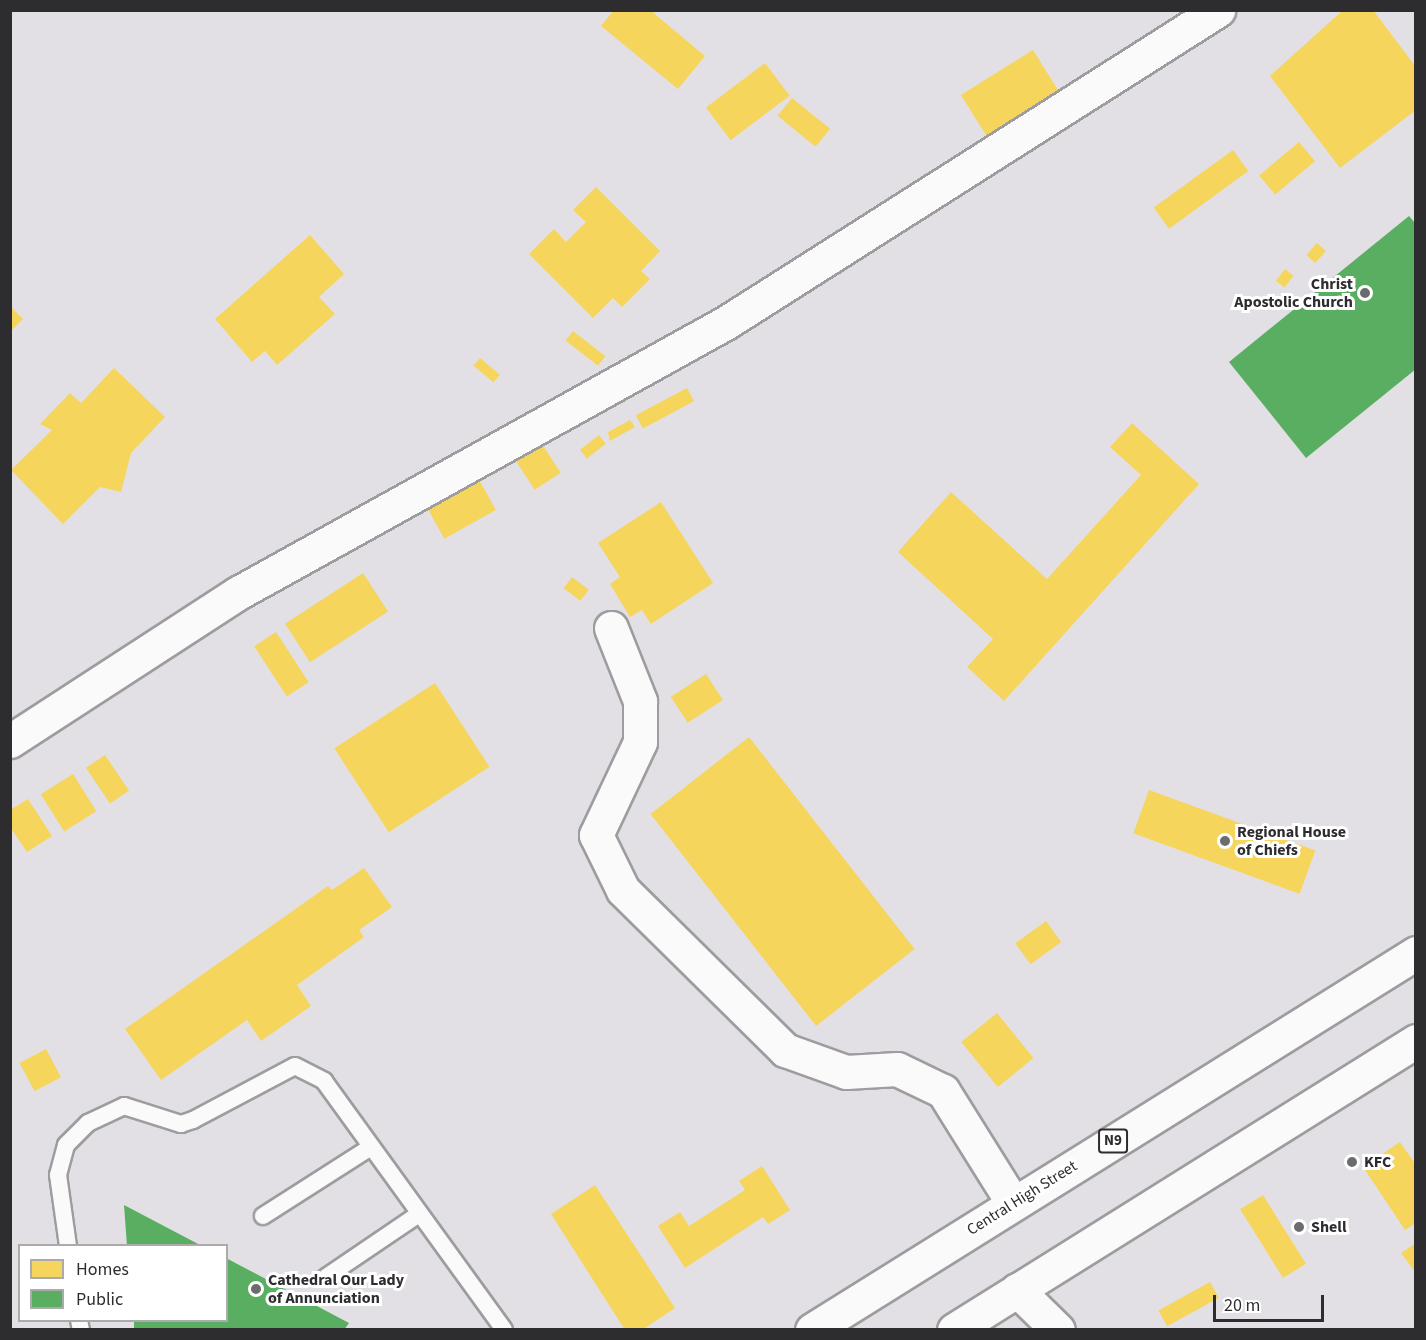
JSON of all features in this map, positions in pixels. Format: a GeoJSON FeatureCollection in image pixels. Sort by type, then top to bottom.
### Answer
{"type":"FeatureCollection","features":[{"type":"Feature","properties":{"kind":"main road"},"geometry":{"type":"LineString","coordinates":[[10,741],[238,593],[727,322],[1218,10]]}},
{"type":"Feature","properties":{"kind":"main road"},"geometry":{"type":"LineString","coordinates":[[611,628],[640,701],[640,742],[596,835],[623,891],[785,1050],[846,1072],[897,1069],[943,1090],[1013,1203]]}},
{"type":"Feature","properties":{"kind":"main road","name":"Central High Street"},"geometry":{"type":"LineString","coordinates":[[812,1329],[1416,953]]}},
{"type":"Feature","properties":{"kind":"main road"},"geometry":{"type":"LineString","coordinates":[[954,1329],[1416,1041]]}},
{"type":"Feature","properties":{"kind":"main road"},"geometry":{"type":"LineString","coordinates":[[1017,1290],[1058,1329]]}},
{"type":"Feature","properties":{"kind":"lane"},"geometry":{"type":"LineString","coordinates":[[68,1244],[58,1175],[66,1145],[88,1123],[124,1106],[182,1124],[295,1066],[324,1081],[504,1329]]}},
{"type":"Feature","properties":{"kind":"lane"},"geometry":{"type":"LineString","coordinates":[[263,1216],[371,1147]]}},
{"type":"Feature","properties":{"kind":"lane"},"geometry":{"type":"LineString","coordinates":[[326,1277],[419,1214]]}},
{"type":"Feature","properties":{"kind":"building: Homes"},"geometry":{"type":"Polygon","coordinates":[[[614,10],[650,10],[705,56],[678,89],[601,26],[614,10]]]}},
{"type":"Feature","properties":{"kind":"building: Homes"},"geometry":{"type":"Polygon","coordinates":[[[1343,10],[1373,10],[1416,67],[1416,110],[1340,168],[1270,76],[1343,10]]]}},
{"type":"Feature","properties":{"kind":"building: Homes"},"geometry":{"type":"Polygon","coordinates":[[[1033,50],[1062,96],[990,141],[961,95],[1033,50]]]}},
{"type":"Feature","properties":{"kind":"building: Homes"},"geometry":{"type":"Polygon","coordinates":[[[765,63],[790,96],[731,140],[706,108],[765,63]]]}},
{"type":"Feature","properties":{"kind":"building: Homes"},"geometry":{"type":"Polygon","coordinates":[[[792,98],[830,129],[816,147],[778,116],[792,98]]]}},
{"type":"Feature","properties":{"kind":"building: Homes"},"geometry":{"type":"Polygon","coordinates":[[[1299,142],[1315,161],[1275,195],[1259,175],[1299,142]]]}},
{"type":"Feature","properties":{"kind":"building: Homes"},"geometry":{"type":"Polygon","coordinates":[[[1233,150],[1248,171],[1169,229],[1154,208],[1233,150]]]}},
{"type":"Feature","properties":{"kind":"building: Homes"},"geometry":{"type":"Polygon","coordinates":[[[596,187],[660,251],[641,271],[650,279],[622,307],[613,298],[593,318],[529,254],[554,229],[566,242],[586,222],[573,210],[596,187]]]}},
{"type":"Feature","properties":{"kind":"building: Homes"},"geometry":{"type":"Polygon","coordinates":[[[310,235],[344,274],[319,297],[335,314],[277,365],[265,351],[252,362],[215,319],[310,235]]]}},
{"type":"Feature","properties":{"kind":"building: Homes"},"geometry":{"type":"Polygon","coordinates":[[[1317,243],[1326,251],[1315,263],[1306,255],[1317,243]]]}},
{"type":"Feature","properties":{"kind":"building: Homes"},"geometry":{"type":"Polygon","coordinates":[[[1285,269],[1294,276],[1284,288],[1276,281],[1285,269]]]}},
{"type":"Feature","properties":{"kind":"building: Homes"},"geometry":{"type":"Polygon","coordinates":[[[10,306],[23,319],[10,332],[10,306]]]}},
{"type":"Feature","properties":{"kind":"building: Homes"},"geometry":{"type":"Polygon","coordinates":[[[573,331],[605,356],[598,366],[566,340],[573,331]]]}},
{"type":"Feature","properties":{"kind":"building: Homes"},"geometry":{"type":"Polygon","coordinates":[[[480,358],[500,375],[493,382],[474,366],[480,358]]]}},
{"type":"Feature","properties":{"kind":"building: Homes"},"geometry":{"type":"Polygon","coordinates":[[[114,368],[165,417],[131,453],[121,492],[100,487],[63,524],[11,470],[52,430],[40,424],[70,393],[81,403],[114,368]]]}},
{"type":"Feature","properties":{"kind":"building: Homes"},"geometry":{"type":"Polygon","coordinates":[[[687,388],[694,401],[643,428],[636,415],[687,388]]]}},
{"type":"Feature","properties":{"kind":"building: Homes"},"geometry":{"type":"Polygon","coordinates":[[[630,420],[635,427],[610,441],[608,432],[630,420]]]}},
{"type":"Feature","properties":{"kind":"building: Homes"},"geometry":{"type":"Polygon","coordinates":[[[1132,423],[1199,484],[1004,701],[967,667],[993,639],[898,552],[951,492],[1047,579],[1141,475],[1110,447],[1132,423]]]}},
{"type":"Feature","properties":{"kind":"building: Homes"},"geometry":{"type":"Polygon","coordinates":[[[599,435],[606,444],[587,458],[580,450],[599,435]]]}},
{"type":"Feature","properties":{"kind":"building: Homes"},"geometry":{"type":"Polygon","coordinates":[[[540,441],[561,473],[535,490],[514,458],[540,441]]]}},
{"type":"Feature","properties":{"kind":"building: Homes"},"geometry":{"type":"Polygon","coordinates":[[[477,476],[496,510],[444,539],[425,505],[477,476]]]}},
{"type":"Feature","properties":{"kind":"building: Homes"},"geometry":{"type":"Polygon","coordinates":[[[661,502],[713,583],[651,624],[642,610],[630,617],[610,584],[620,577],[598,543],[661,502]]]}},
{"type":"Feature","properties":{"kind":"building: Homes"},"geometry":{"type":"Polygon","coordinates":[[[363,573],[388,612],[310,662],[285,624],[363,573]]]}},
{"type":"Feature","properties":{"kind":"building: Homes"},"geometry":{"type":"Polygon","coordinates":[[[572,577],[589,590],[580,601],[564,588],[572,577]]]}},
{"type":"Feature","properties":{"kind":"building: Homes"},"geometry":{"type":"Polygon","coordinates":[[[276,632],[309,682],[287,696],[254,646],[276,632]]]}},
{"type":"Feature","properties":{"kind":"building: Homes"},"geometry":{"type":"Polygon","coordinates":[[[706,674],[723,700],[688,723],[671,697],[706,674]]]}},
{"type":"Feature","properties":{"kind":"building: Homes"},"geometry":{"type":"Polygon","coordinates":[[[435,683],[489,767],[389,832],[334,748],[435,683]]]}},
{"type":"Feature","properties":{"kind":"building: Homes"},"geometry":{"type":"Polygon","coordinates":[[[749,737],[915,949],[816,1026],[650,814],[749,737]]]}},
{"type":"Feature","properties":{"kind":"building: Homes"},"geometry":{"type":"Polygon","coordinates":[[[105,755],[129,791],[110,804],[86,768],[105,755]]]}},
{"type":"Feature","properties":{"kind":"building: Homes"},"geometry":{"type":"Polygon","coordinates":[[[73,774],[96,811],[64,831],[41,794],[73,774]]]}},
{"type":"Feature","properties":{"kind":"building: Homes","name":"Regional House of Chiefs"},"geometry":{"type":"Polygon","coordinates":[[[1149,790],[1315,851],[1300,894],[1133,833],[1149,790]]]}},
{"type":"Feature","properties":{"kind":"building: Homes"},"geometry":{"type":"Polygon","coordinates":[[[28,799],[52,836],[27,852],[10,827],[10,810],[28,799]]]}},
{"type":"Feature","properties":{"kind":"building: Homes"},"geometry":{"type":"Polygon","coordinates":[[[364,868],[392,907],[359,930],[364,937],[297,985],[311,1006],[261,1041],[247,1020],[161,1080],[125,1029],[328,886],[332,890],[364,868]]]}},
{"type":"Feature","properties":{"kind":"building: Homes"},"geometry":{"type":"Polygon","coordinates":[[[1046,921],[1061,942],[1031,964],[1015,943],[1046,921]]]}},
{"type":"Feature","properties":{"kind":"building: Homes"},"geometry":{"type":"Polygon","coordinates":[[[997,1013],[1034,1058],[998,1087],[961,1042],[997,1013]]]}},
{"type":"Feature","properties":{"kind":"building: Homes"},"geometry":{"type":"Polygon","coordinates":[[[46,1049],[61,1077],[35,1091],[20,1063],[46,1049]]]}},
{"type":"Feature","properties":{"kind":"building: Homes"},"geometry":{"type":"Polygon","coordinates":[[[1400,1142],[1416,1165],[1416,1223],[1405,1230],[1363,1167],[1400,1142]]]}},
{"type":"Feature","properties":{"kind":"building: Homes"},"geometry":{"type":"Polygon","coordinates":[[[762,1166],[790,1210],[768,1224],[763,1217],[685,1268],[658,1226],[680,1212],[689,1226],[745,1190],[739,1181],[762,1166]]]}},
{"type":"Feature","properties":{"kind":"building: Homes"},"geometry":{"type":"Polygon","coordinates":[[[595,1185],[675,1308],[642,1330],[625,1330],[551,1214],[595,1185]]]}},
{"type":"Feature","properties":{"kind":"building: Homes"},"geometry":{"type":"Polygon","coordinates":[[[1263,1195],[1306,1264],[1283,1278],[1240,1209],[1263,1195]]]}},
{"type":"Feature","properties":{"kind":"building: Homes"},"geometry":{"type":"Polygon","coordinates":[[[1416,1243],[1416,1273],[1401,1253],[1416,1243]]]}},
{"type":"Feature","properties":{"kind":"building: Homes"},"geometry":{"type":"Polygon","coordinates":[[[1210,1282],[1219,1298],[1167,1326],[1158,1311],[1210,1282]]]}},
{"type":"Feature","properties":{"kind":"building: Public","name":"Christ Apostolic Church"},"geometry":{"type":"Polygon","coordinates":[[[1409,216],[1416,224],[1416,369],[1306,458],[1229,362],[1409,216]]]}},
{"type":"Feature","properties":{"kind":"building: Public"},"geometry":{"type":"Polygon","coordinates":[[[124,1205],[198,1244],[127,1244],[124,1205]]]}},
{"type":"Feature","properties":{"kind":"building: Public","name":"Cathedral Our Lady of Annunciation"},"geometry":{"type":"Polygon","coordinates":[[[228,1259],[349,1323],[344,1330],[134,1330],[134,1322],[228,1322],[228,1259]]]}},
{"type":"Feature","properties":{"kind":"place","name":"Christ Apostolic Church"},"geometry":{"type":"Point","coordinates":[1365,293]}},
{"type":"Feature","properties":{"kind":"place","name":"Regional House of Chiefs"},"geometry":{"type":"Point","coordinates":[1225,841]}},
{"type":"Feature","properties":{"kind":"place","name":"KFC"},"geometry":{"type":"Point","coordinates":[1352,1162]}},
{"type":"Feature","properties":{"kind":"place","name":"Shell"},"geometry":{"type":"Point","coordinates":[1299,1227]}},
{"type":"Feature","properties":{"kind":"place","name":"Cathedral Our Lady of Annunciation"},"geometry":{"type":"Point","coordinates":[256,1289]}}]}
